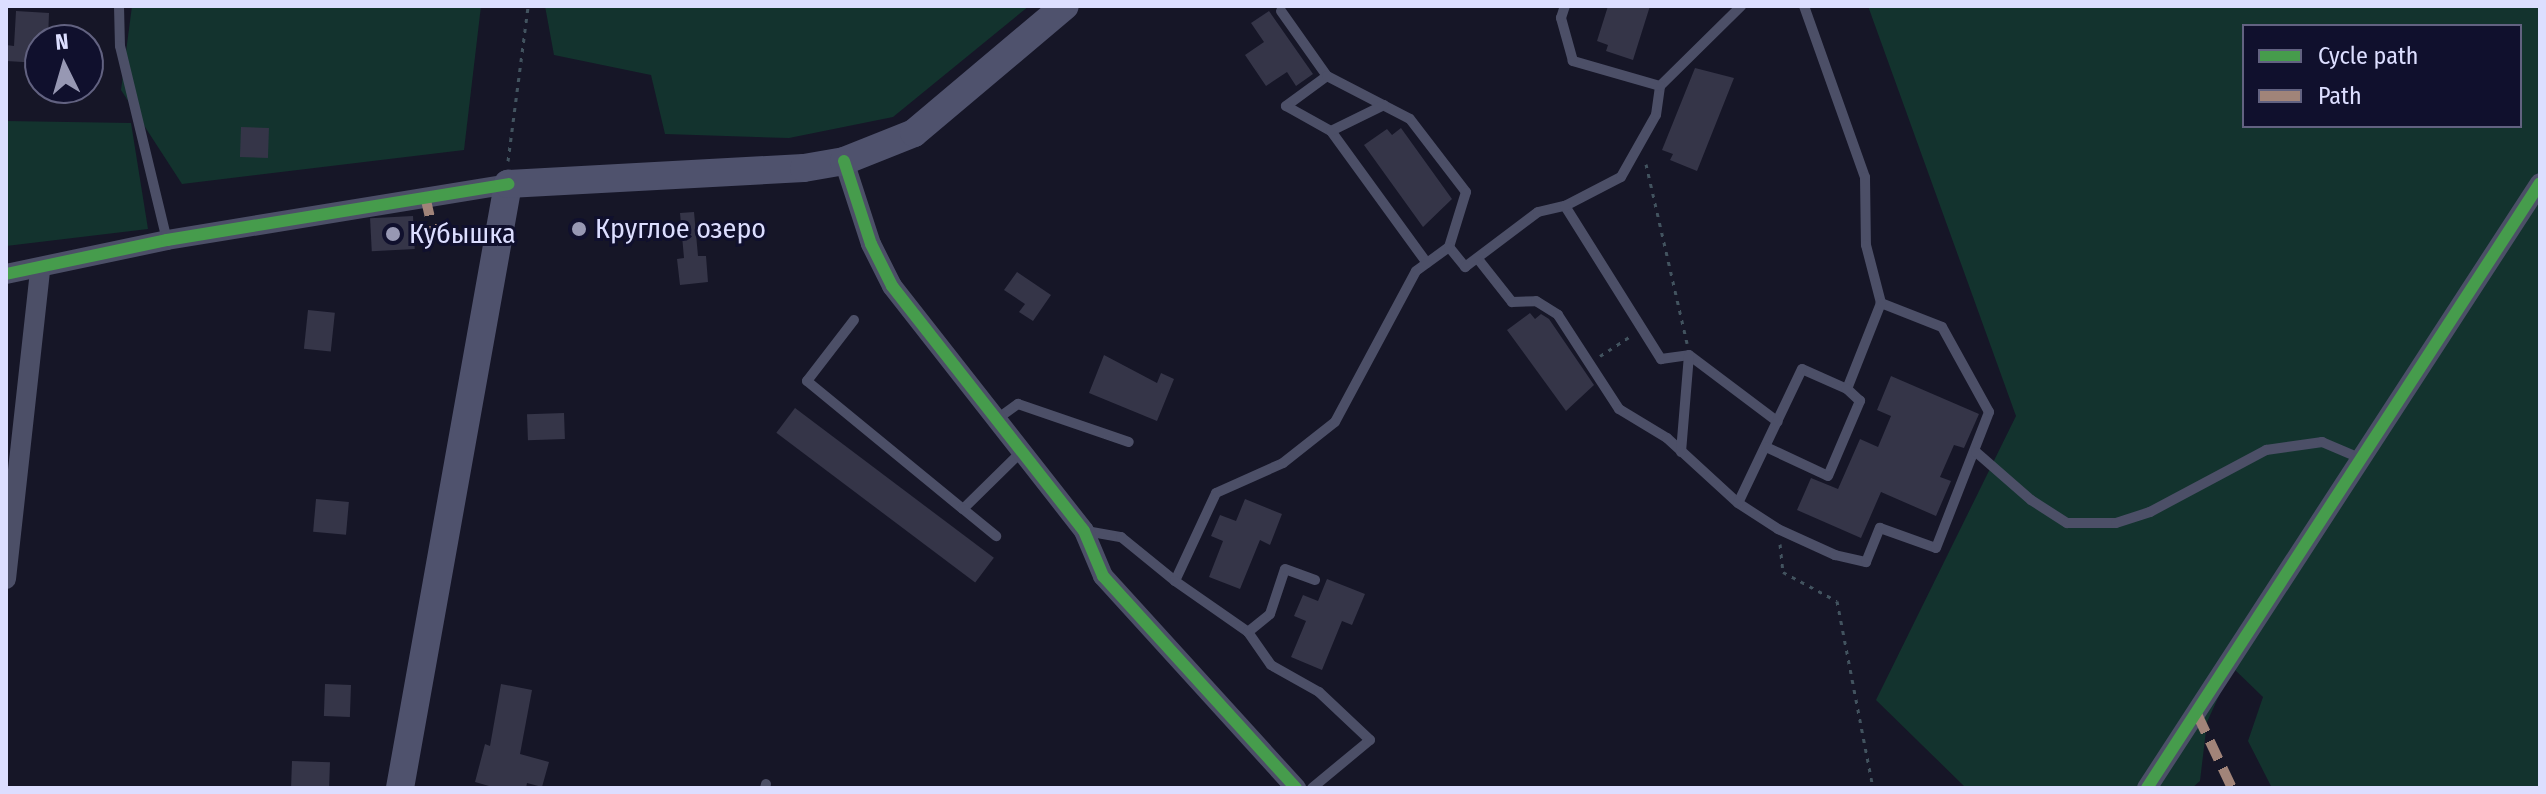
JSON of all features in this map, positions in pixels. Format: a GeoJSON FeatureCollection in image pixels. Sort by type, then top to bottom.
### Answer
{"type":"FeatureCollection","features":[{"type":"Feature","properties":{"kind":"main road"},"geometry":{"type":"LineString","coordinates":[[400,788],[508,184],[804,168],[844,161],[914,133],[1065,6]]}},
{"type":"Feature","properties":{"kind":"street"},"geometry":{"type":"LineString","coordinates":[[844,161],[887,279],[1084,531],[1103,576],[1296,788]]}},
{"type":"Feature","properties":{"kind":"street"},"geometry":{"type":"LineString","coordinates":[[2147,788],[2358,457],[2540,183]]}},
{"type":"Feature","properties":{"kind":"street"},"geometry":{"type":"LineString","coordinates":[[6,274],[167,240],[508,184]]}},
{"type":"Feature","properties":{"kind":"street"},"geometry":{"type":"LineString","coordinates":[[6,579],[40,269]]}},
{"type":"Feature","properties":{"kind":"lane"},"geometry":{"type":"LineString","coordinates":[[119,6],[120,46],[167,240]]}},
{"type":"Feature","properties":{"kind":"lane"},"geometry":{"type":"LineString","coordinates":[[1565,6],[1561,18],[1573,61],[1660,86]]}},
{"type":"Feature","properties":{"kind":"lane"},"geometry":{"type":"LineString","coordinates":[[1449,247],[1465,267],[1538,212],[1565,206],[1621,177],[1656,115],[1660,86],[1741,6]]}},
{"type":"Feature","properties":{"kind":"lane"},"geometry":{"type":"LineString","coordinates":[[1804,6],[1865,177],[1866,245],[1881,303],[1847,389]]}},
{"type":"Feature","properties":{"kind":"lane"},"geometry":{"type":"LineString","coordinates":[[1175,581],[1216,493],[1283,463],[1335,422],[1389,315],[1416,271],[1449,247],[1466,192],[1410,119],[1327,76],[1281,11]]}},
{"type":"Feature","properties":{"kind":"lane"},"geometry":{"type":"LineString","coordinates":[[1327,76],[1286,106],[1331,131],[1427,263]]}},
{"type":"Feature","properties":{"kind":"lane"},"geometry":{"type":"LineString","coordinates":[[1331,131],[1384,105]]}},
{"type":"Feature","properties":{"kind":"lane"},"geometry":{"type":"LineString","coordinates":[[1565,206],[1661,359],[1689,355],[1778,422]]}},
{"type":"Feature","properties":{"kind":"lane"},"geometry":{"type":"LineString","coordinates":[[1478,259],[1512,302],[1536,301],[1558,315],[1619,409],[1681,452],[1738,503],[1778,529],[1835,555],[1866,562],[1880,528],[1936,548],[1976,452],[1989,412],[1942,327],[1881,303]]}},
{"type":"Feature","properties":{"kind":"lane"},"geometry":{"type":"LineString","coordinates":[[854,320],[807,381],[996,536]]}},
{"type":"Feature","properties":{"kind":"lane"},"geometry":{"type":"LineString","coordinates":[[1681,452],[1689,355]]}},
{"type":"Feature","properties":{"kind":"lane"},"geometry":{"type":"LineString","coordinates":[[1738,503],[1802,369],[1847,389],[1860,401],[1828,476],[1766,447]]}},
{"type":"Feature","properties":{"kind":"lane"},"geometry":{"type":"LineString","coordinates":[[997,419],[1018,404],[1129,442]]}},
{"type":"Feature","properties":{"kind":"lane"},"geometry":{"type":"LineString","coordinates":[[1976,452],[2031,500],[2067,523],[2116,523],[2150,512],[2266,450],[2322,442],[2358,457]]}},
{"type":"Feature","properties":{"kind":"lane"},"geometry":{"type":"LineString","coordinates":[[963,509],[1022,451]]}},
{"type":"Feature","properties":{"kind":"lane"},"geometry":{"type":"LineString","coordinates":[[1084,531],[1121,537],[1175,581],[1248,632],[1271,665],[1319,692],[1370,740],[1312,788]]}},
{"type":"Feature","properties":{"kind":"lane"},"geometry":{"type":"LineString","coordinates":[[1248,632],[1270,614],[1285,569],[1315,580]]}},
{"type":"Feature","properties":{"kind":"path"},"geometry":{"type":"LineString","coordinates":[[508,184],[528,6]]}},
{"type":"Feature","properties":{"kind":"path"},"geometry":{"type":"LineString","coordinates":[[1639,145],[1656,195],[1689,355]]}},
{"type":"Feature","properties":{"kind":"path"},"geometry":{"type":"LineString","coordinates":[[1590,362],[1642,329]]}},
{"type":"Feature","properties":{"kind":"path"},"geometry":{"type":"LineString","coordinates":[[1778,529],[1783,572],[1837,601],[1873,788]]}},
{"type":"Feature","properties":{"kind":"green space"},"geometry":{"type":"Polygon","coordinates":[[[132,6],[481,6],[464,150],[182,184],[121,90],[132,6]]]}},
{"type":"Feature","properties":{"kind":"green space"},"geometry":{"type":"Polygon","coordinates":[[[545,6],[1029,6],[893,117],[789,138],[665,134],[651,75],[554,55],[545,6]]]}},
{"type":"Feature","properties":{"kind":"green space"},"geometry":{"type":"Polygon","coordinates":[[[1868,6],[2540,6],[2540,788],[2272,788],[2248,741],[2263,697],[2232,667],[2207,722],[2200,781],[2192,788],[1966,788],[1876,700],[2016,416],[1868,6]]]}},
{"type":"Feature","properties":{"kind":"green space"},"geometry":{"type":"Polygon","coordinates":[[[6,121],[131,123],[148,229],[6,246],[6,121]]]}},
{"type":"Feature","properties":{"kind":"building"},"geometry":{"type":"Polygon","coordinates":[[[1608,6],[1650,6],[1633,60],[1606,51],[1608,45],[1597,41],[1608,6]]]}},
{"type":"Feature","properties":{"kind":"building"},"geometry":{"type":"Polygon","coordinates":[[[16,11],[49,13],[49,24],[24,24],[24,62],[6,61],[6,45],[14,46],[16,11]]]}},
{"type":"Feature","properties":{"kind":"building"},"geometry":{"type":"Polygon","coordinates":[[[1269,11],[1313,74],[1296,86],[1287,72],[1266,86],[1245,55],[1264,42],[1251,23],[1269,11]]]}},
{"type":"Feature","properties":{"kind":"building"},"geometry":{"type":"Polygon","coordinates":[[[1695,68],[1734,78],[1697,171],[1670,160],[1673,154],[1662,150],[1695,68]]]}},
{"type":"Feature","properties":{"kind":"building"},"geometry":{"type":"Polygon","coordinates":[[[241,127],[269,128],[268,158],[240,157],[241,127]]]}},
{"type":"Feature","properties":{"kind":"building"},"geometry":{"type":"Polygon","coordinates":[[[1401,128],[1452,199],[1423,227],[1364,145],[1387,129],[1392,135],[1401,128]]]}},
{"type":"Feature","properties":{"kind":"building"},"geometry":{"type":"Polygon","coordinates":[[[694,212],[698,256],[706,256],[708,282],[680,285],[677,259],[684,258],[680,213],[694,212]]]}},
{"type":"Feature","properties":{"kind":"building","name":"Кубышка"},"geometry":{"type":"Polygon","coordinates":[[[413,216],[415,249],[372,251],[370,218],[413,216]]]}},
{"type":"Feature","properties":{"kind":"building"},"geometry":{"type":"Polygon","coordinates":[[[1017,272],[1051,295],[1033,321],[1019,312],[1025,304],[1004,290],[1017,272]]]}},
{"type":"Feature","properties":{"kind":"building"},"geometry":{"type":"Polygon","coordinates":[[[308,310],[335,313],[331,352],[304,349],[308,310]]]}},
{"type":"Feature","properties":{"kind":"building"},"geometry":{"type":"Polygon","coordinates":[[[1530,313],[1535,319],[1541,314],[1549,319],[1594,385],[1566,411],[1507,330],[1530,313]]]}},
{"type":"Feature","properties":{"kind":"building"},"geometry":{"type":"Polygon","coordinates":[[[1104,355],[1157,383],[1161,373],[1174,379],[1157,421],[1089,393],[1104,355]]]}},
{"type":"Feature","properties":{"kind":"building"},"geometry":{"type":"Polygon","coordinates":[[[1891,376],[1979,414],[1964,448],[1954,445],[1940,477],[1951,481],[1936,516],[1881,492],[1861,538],[1797,510],[1811,478],[1838,489],[1860,439],[1878,447],[1891,416],[1877,410],[1891,376]]]}},
{"type":"Feature","properties":{"kind":"building"},"geometry":{"type":"Polygon","coordinates":[[[795,408],[994,558],[975,583],[776,433],[795,408]]]}},
{"type":"Feature","properties":{"kind":"building"},"geometry":{"type":"Polygon","coordinates":[[[564,413],[565,439],[528,440],[527,414],[564,413]]]}},
{"type":"Feature","properties":{"kind":"building"},"geometry":{"type":"Polygon","coordinates":[[[316,499],[349,502],[346,535],[313,532],[316,499]]]}},
{"type":"Feature","properties":{"kind":"building"},"geometry":{"type":"Polygon","coordinates":[[[1245,499],[1282,514],[1270,545],[1260,540],[1240,589],[1209,577],[1223,541],[1211,536],[1220,515],[1236,521],[1245,499]]]}},
{"type":"Feature","properties":{"kind":"building"},"geometry":{"type":"Polygon","coordinates":[[[1327,579],[1365,594],[1352,625],[1342,621],[1322,670],[1291,657],[1306,621],[1294,616],[1303,595],[1318,601],[1327,579]]]}},
{"type":"Feature","properties":{"kind":"building"},"geometry":{"type":"Polygon","coordinates":[[[325,684],[351,685],[350,717],[324,716],[325,684]]]}},
{"type":"Feature","properties":{"kind":"building"},"geometry":{"type":"Polygon","coordinates":[[[501,684],[532,690],[520,754],[549,762],[542,787],[527,783],[526,788],[496,788],[475,782],[485,744],[490,746],[501,684]]]}},
{"type":"Feature","properties":{"kind":"building"},"geometry":{"type":"Polygon","coordinates":[[[292,761],[330,762],[329,788],[291,788],[292,761]]]}},
{"type":"Feature","properties":{"kind":"marked path"},"geometry":{"type":"LineString","coordinates":[[425,196],[433,230]]}},
{"type":"Feature","properties":{"kind":"marked path"},"geometry":{"type":"LineString","coordinates":[[2197,714],[2232,788]]}},
{"type":"Feature","properties":{"kind":"cycle path"},"geometry":{"type":"LineString","coordinates":[[844,161],[871,244],[892,286],[1084,531],[1103,576],[1296,788]]}},
{"type":"Feature","properties":{"kind":"cycle path"},"geometry":{"type":"LineString","coordinates":[[2147,788],[2540,183]]}},
{"type":"Feature","properties":{"kind":"cycle path"},"geometry":{"type":"LineString","coordinates":[[6,274],[167,240],[508,184]]}},
{"type":"Feature","properties":{"kind":"place","name":"Круглое озеро"},"geometry":{"type":"Point","coordinates":[579,229]}},
{"type":"Feature","properties":{"kind":"place","name":"Кубышка"},"geometry":{"type":"Point","coordinates":[393,234]}}]}
